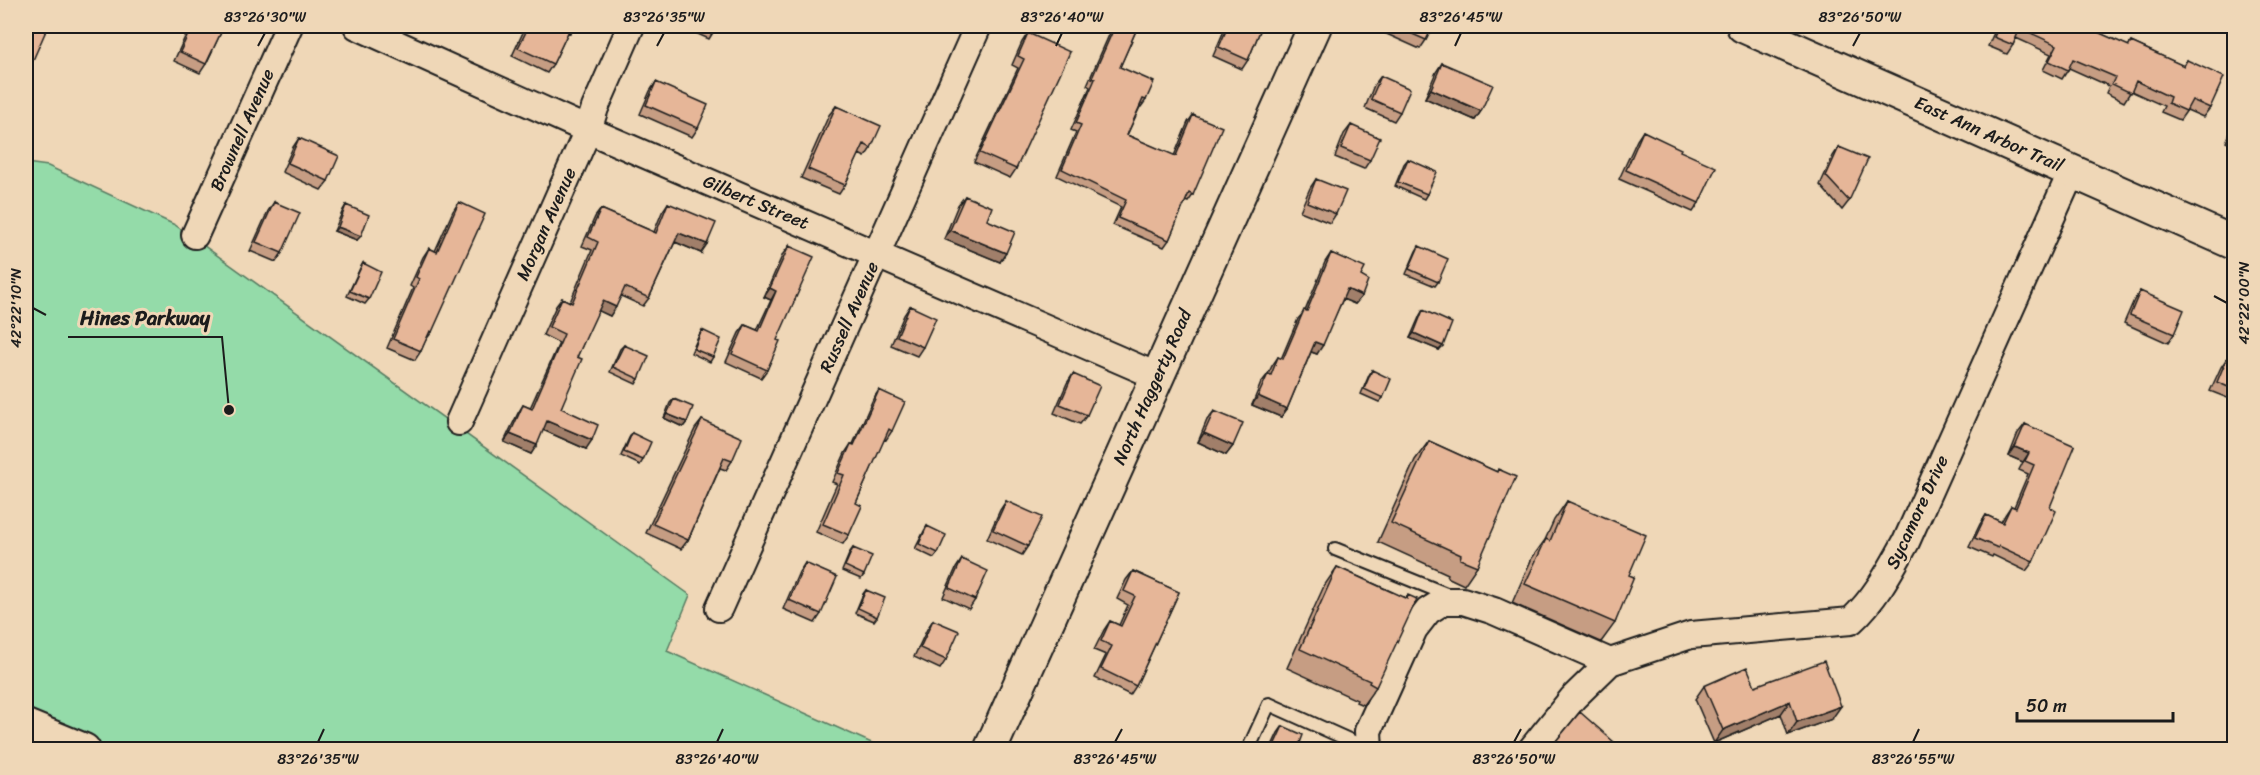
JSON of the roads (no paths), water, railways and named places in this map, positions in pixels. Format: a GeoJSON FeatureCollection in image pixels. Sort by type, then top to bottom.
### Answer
{"type":"FeatureCollection","features":[{"type":"Feature","properties":{"kind":"street","name":"Brownell Avenue"},"geometry":{"type":"LineString","coordinates":[[195,235],[289,26]]}},
{"type":"Feature","properties":{"kind":"street","name":"Gilbert Street"},"geometry":{"type":"LineString","coordinates":[[357,26],[588,130],[1157,376]]}},
{"type":"Feature","properties":{"kind":"street","name":"Morgan Avenue"},"geometry":{"type":"LineString","coordinates":[[459,422],[588,130],[595,108],[631,26]]}},
{"type":"Feature","properties":{"kind":"street","name":"Russell Avenue"},"geometry":{"type":"LineString","coordinates":[[719,608],[978,26]]}},
{"type":"Feature","properties":{"kind":"street","name":"North Haggerty Road"},"geometry":{"type":"LineString","coordinates":[[990,750],[1315,26]]}},
{"type":"Feature","properties":{"kind":"street","name":"East Ann Arbor Trail"},"geometry":{"type":"LineString","coordinates":[[1762,29],[2235,243]]}},
{"type":"Feature","properties":{"kind":"street","name":"Sycamore Drive"},"geometry":{"type":"LineString","coordinates":[[1610,662],[1691,635],[1851,621],[1865,608],[1906,542],[2072,171]]}},
{"type":"Feature","properties":{"kind":"street"},"geometry":{"type":"LineString","coordinates":[[1369,749],[1368,731],[1414,629],[1428,611],[1444,601],[1463,601],[1494,611],[1610,662],[1573,698],[1531,750]]}},
{"type":"Feature","properties":{"kind":"street"},"geometry":{"type":"LineString","coordinates":[[26,726],[84,750]]}},
{"type":"Feature","properties":{"kind":"lane"},"geometry":{"type":"LineString","coordinates":[[1335,549],[1463,601]]}},
{"type":"Feature","properties":{"kind":"lane"},"geometry":{"type":"LineString","coordinates":[[1248,750],[1269,704],[1369,749]]}},
{"type":"Feature","properties":{"kind":"place","name":"Hines Parkway"},"geometry":{"type":"Point","coordinates":[229,410]}}]}
